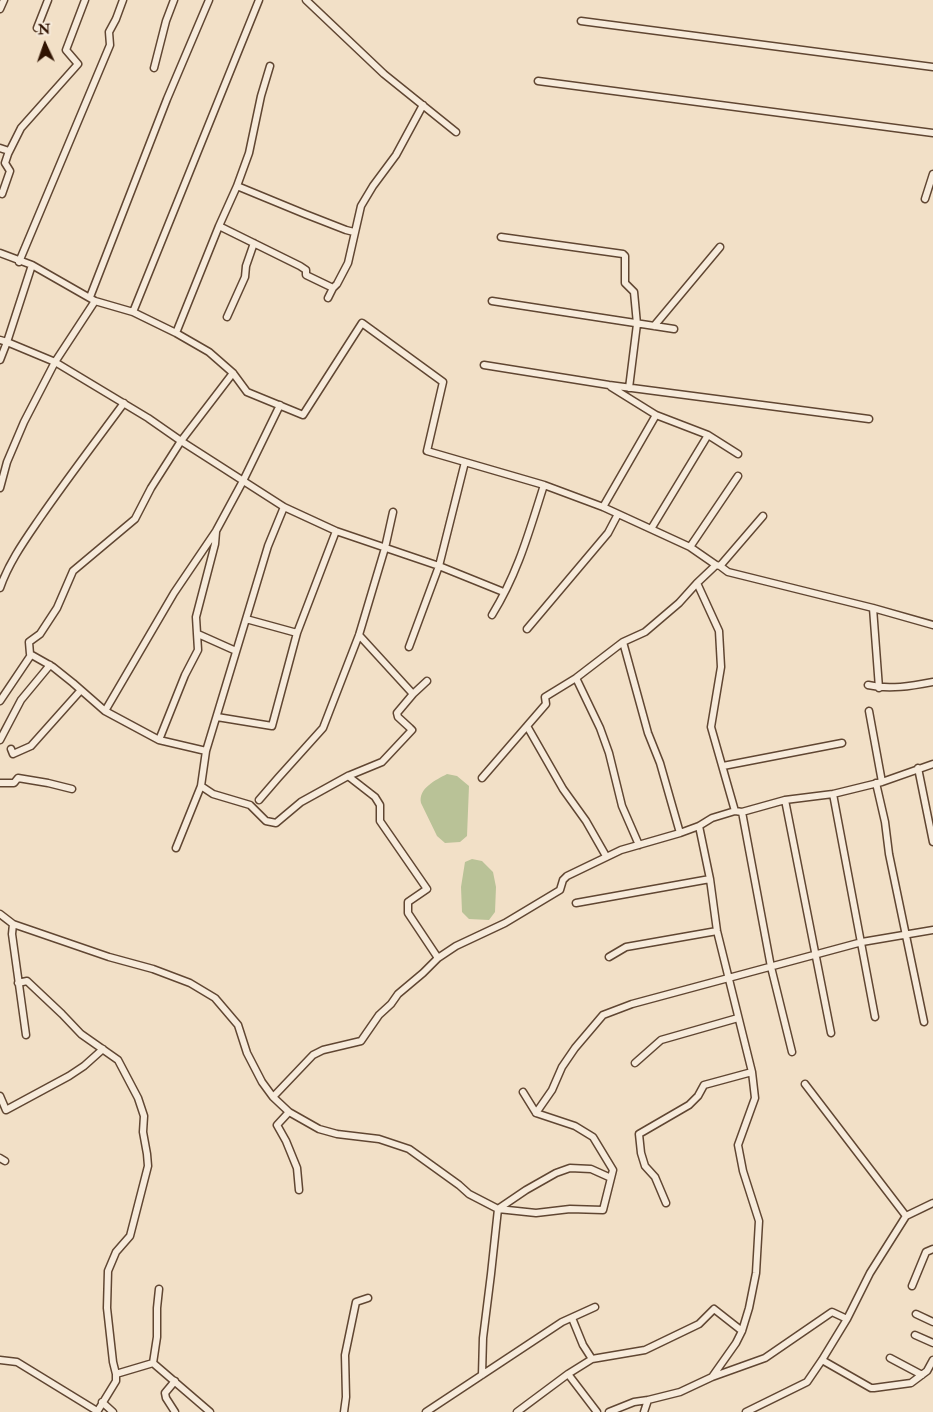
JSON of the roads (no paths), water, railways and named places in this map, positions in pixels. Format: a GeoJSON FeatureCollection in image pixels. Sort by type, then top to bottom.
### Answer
{"type":"FeatureCollection","features":[{"type":"Feature","properties":{"kind":"street"},"geometry":{"type":"LineString","coordinates":[[0,9],[4,0]]}},
{"type":"Feature","properties":{"kind":"street"},"geometry":{"type":"LineString","coordinates":[[37,28],[48,0]]}},
{"type":"Feature","properties":{"kind":"street"},"geometry":{"type":"LineString","coordinates":[[0,194],[2,194],[10,171],[5,164],[21,128],[78,64],[66,50],[85,0]]}},
{"type":"Feature","properties":{"kind":"street"},"geometry":{"type":"LineString","coordinates":[[19,262],[110,45],[109,32],[123,0]]}},
{"type":"Feature","properties":{"kind":"street"},"geometry":{"type":"LineString","coordinates":[[154,68],[166,21],[174,0]]}},
{"type":"Feature","properties":{"kind":"street"},"geometry":{"type":"LineString","coordinates":[[0,488],[7,462],[24,422],[55,362],[92,299],[167,99],[209,0]]}},
{"type":"Feature","properties":{"kind":"street"},"geometry":{"type":"LineString","coordinates":[[133,312],[259,0]]}},
{"type":"Feature","properties":{"kind":"street"},"geometry":{"type":"LineString","coordinates":[[306,0],[384,74],[456,132]]}},
{"type":"Feature","properties":{"kind":"street"},"geometry":{"type":"LineString","coordinates":[[581,21],[933,67]]}},
{"type":"Feature","properties":{"kind":"street"},"geometry":{"type":"LineString","coordinates":[[176,333],[249,153],[261,96],[270,66]]}},
{"type":"Feature","properties":{"kind":"street"},"geometry":{"type":"LineString","coordinates":[[538,80],[933,133]]}},
{"type":"Feature","properties":{"kind":"street"},"geometry":{"type":"LineString","coordinates":[[328,298],[333,288],[338,284],[348,263],[361,206],[396,155],[423,105]]}},
{"type":"Feature","properties":{"kind":"street"},"geometry":{"type":"LineString","coordinates":[[0,148],[10,151]]}},
{"type":"Feature","properties":{"kind":"street"},"geometry":{"type":"LineString","coordinates":[[925,199],[933,174]]}},
{"type":"Feature","properties":{"kind":"street"},"geometry":{"type":"LineString","coordinates":[[237,186],[354,232]]}},
{"type":"Feature","properties":{"kind":"street"},"geometry":{"type":"LineString","coordinates":[[219,226],[300,266],[306,270],[306,275],[333,288]]}},
{"type":"Feature","properties":{"kind":"street"},"geometry":{"type":"LineString","coordinates":[[502,236],[623,254],[626,258],[625,284],[634,292],[637,324],[629,388]]}},
{"type":"Feature","properties":{"kind":"street"},"geometry":{"type":"LineString","coordinates":[[227,317],[244,277],[254,243]]}},
{"type":"Feature","properties":{"kind":"street"},"geometry":{"type":"LineString","coordinates":[[654,326],[720,247]]}},
{"type":"Feature","properties":{"kind":"street"},"geometry":{"type":"LineString","coordinates":[[0,253],[19,262],[32,265],[92,299],[133,312],[176,333],[209,352],[233,372],[247,392],[303,415],[362,324],[443,382],[427,451],[544,485],[603,507],[690,547],[728,572],[933,625]]}},
{"type":"Feature","properties":{"kind":"street"},"geometry":{"type":"LineString","coordinates":[[0,360],[32,265]]}},
{"type":"Feature","properties":{"kind":"street"},"geometry":{"type":"LineString","coordinates":[[492,301],[674,329]]}},
{"type":"Feature","properties":{"kind":"street"},"geometry":{"type":"LineString","coordinates":[[0,340],[55,362],[148,418],[243,482],[284,507],[336,531],[439,566],[501,591]]}},
{"type":"Feature","properties":{"kind":"street"},"geometry":{"type":"LineString","coordinates":[[484,365],[609,386],[869,418]]}},
{"type":"Feature","properties":{"kind":"street"},"geometry":{"type":"LineString","coordinates":[[206,751],[159,740],[105,711],[73,683],[31,655],[29,642],[40,634],[57,608],[72,570],[135,520],[151,488],[181,441],[233,372]]}},
{"type":"Feature","properties":{"kind":"street"},"geometry":{"type":"LineString","coordinates":[[609,386],[656,415],[708,435],[738,454]]}},
{"type":"Feature","properties":{"kind":"street"},"geometry":{"type":"LineString","coordinates":[[0,588],[5,572],[32,529],[124,403]]}},
{"type":"Feature","properties":{"kind":"street"},"geometry":{"type":"LineString","coordinates":[[105,711],[174,593],[216,531],[243,482],[280,405]]}},
{"type":"Feature","properties":{"kind":"street"},"geometry":{"type":"LineString","coordinates":[[603,507],[656,415]]}},
{"type":"Feature","properties":{"kind":"street"},"geometry":{"type":"LineString","coordinates":[[651,529],[708,435]]}},
{"type":"Feature","properties":{"kind":"street"},"geometry":{"type":"LineString","coordinates":[[409,647],[439,566],[465,462]]}},
{"type":"Feature","properties":{"kind":"street"},"geometry":{"type":"LineString","coordinates":[[690,547],[738,476]]}},
{"type":"Feature","properties":{"kind":"street"},"geometry":{"type":"LineString","coordinates":[[492,615],[518,565],[544,485]]}},
{"type":"Feature","properties":{"kind":"street"},"geometry":{"type":"LineString","coordinates":[[176,848],[201,786],[206,751],[268,546],[284,507]]}},
{"type":"Feature","properties":{"kind":"street"},"geometry":{"type":"LineString","coordinates":[[259,800],[323,728],[359,635],[385,548],[392,512]]}},
{"type":"Feature","properties":{"kind":"street"},"geometry":{"type":"LineString","coordinates":[[527,629],[608,533],[618,514]]}},
{"type":"Feature","properties":{"kind":"street"},"geometry":{"type":"LineString","coordinates":[[482,778],[546,704],[545,697],[576,678],[623,642],[645,632],[718,566],[763,516]]}},
{"type":"Feature","properties":{"kind":"street"},"geometry":{"type":"LineString","coordinates":[[159,740],[185,675],[198,650],[196,617],[216,544],[216,531]]}},
{"type":"Feature","properties":{"kind":"street"},"geometry":{"type":"LineString","coordinates":[[216,718],[272,726],[297,633],[336,531]]}},
{"type":"Feature","properties":{"kind":"street"},"geometry":{"type":"LineString","coordinates":[[697,583],[719,630],[720,667],[712,726],[738,811],[771,967],[792,1052]]}},
{"type":"Feature","properties":{"kind":"street"},"geometry":{"type":"LineString","coordinates":[[873,608],[879,688]]}},
{"type":"Feature","properties":{"kind":"street"},"geometry":{"type":"LineString","coordinates":[[246,618],[297,633]]}},
{"type":"Feature","properties":{"kind":"street"},"geometry":{"type":"LineString","coordinates":[[198,634],[236,651]]}},
{"type":"Feature","properties":{"kind":"street"},"geometry":{"type":"LineString","coordinates":[[359,635],[413,694]]}},
{"type":"Feature","properties":{"kind":"street"},"geometry":{"type":"LineString","coordinates":[[623,642],[648,733],[660,763],[680,833]]}},
{"type":"Feature","properties":{"kind":"street"},"geometry":{"type":"LineString","coordinates":[[0,701],[31,655]]}},
{"type":"Feature","properties":{"kind":"street"},"geometry":{"type":"LineString","coordinates":[[0,740],[22,700],[50,666]]}},
{"type":"Feature","properties":{"kind":"street"},"geometry":{"type":"LineString","coordinates":[[576,678],[600,728],[609,753],[622,806],[639,845]]}},
{"type":"Feature","properties":{"kind":"street"},"geometry":{"type":"LineString","coordinates":[[201,786],[214,794],[250,805],[266,821],[276,823],[301,802],[348,776],[382,762],[412,730],[396,715],[400,708],[427,681]]}},
{"type":"Feature","properties":{"kind":"street"},"geometry":{"type":"LineString","coordinates":[[868,685],[879,688],[933,682]]}},
{"type":"Feature","properties":{"kind":"street"},"geometry":{"type":"LineString","coordinates":[[11,749],[14,754],[31,746],[81,690]]}},
{"type":"Feature","properties":{"kind":"street"},"geometry":{"type":"LineString","coordinates":[[869,711],[889,854],[924,1022]]}},
{"type":"Feature","properties":{"kind":"street"},"geometry":{"type":"LineString","coordinates":[[527,726],[563,789],[586,821],[606,856]]}},
{"type":"Feature","properties":{"kind":"street"},"geometry":{"type":"LineString","coordinates":[[723,766],[842,743]]}},
{"type":"Feature","properties":{"kind":"street"},"geometry":{"type":"LineString","coordinates":[[273,1097],[313,1055],[323,1050],[361,1040],[379,1015],[391,1004],[398,994],[438,958],[456,946],[505,923],[560,890],[562,880],[567,876],[606,856],[700,826],[712,818],[786,800],[833,794],[879,782],[933,764]]}},
{"type":"Feature","properties":{"kind":"street"},"geometry":{"type":"LineString","coordinates":[[918,768],[933,842]]}},
{"type":"Feature","properties":{"kind":"street"},"geometry":{"type":"LineString","coordinates":[[348,776],[374,797],[380,806],[380,821],[427,889],[408,902],[408,913],[438,958]]}},
{"type":"Feature","properties":{"kind":"street"},"geometry":{"type":"LineString","coordinates":[[0,783],[14,783],[18,778],[72,789]]}},
{"type":"Feature","properties":{"kind":"street"},"geometry":{"type":"LineString","coordinates":[[833,794],[875,1017]]}},
{"type":"Feature","properties":{"kind":"street"},"geometry":{"type":"LineString","coordinates":[[786,800],[831,1033]]}},
{"type":"Feature","properties":{"kind":"street"},"geometry":{"type":"LineString","coordinates":[[700,826],[717,931],[752,1072],[755,1098],[738,1145],[743,1172],[758,1221],[756,1273],[749,1308],[736,1343],[712,1377]]}},
{"type":"Feature","properties":{"kind":"street"},"geometry":{"type":"LineString","coordinates":[[576,904],[710,879]]}},
{"type":"Feature","properties":{"kind":"street"},"geometry":{"type":"LineString","coordinates":[[0,914],[13,924],[100,954],[153,969],[190,983],[215,998],[238,1025],[248,1053],[262,1082],[273,1097],[289,1112],[319,1129],[337,1134],[379,1139],[409,1150],[469,1194],[498,1209],[536,1213],[570,1209],[604,1210],[613,1170],[593,1137],[575,1126],[536,1113],[523,1092]]}},
{"type":"Feature","properties":{"kind":"street"},"geometry":{"type":"LineString","coordinates":[[13,924],[12,934],[26,1036]]}},
{"type":"Feature","properties":{"kind":"street"},"geometry":{"type":"LineString","coordinates":[[536,1113],[552,1090],[562,1066],[603,1016],[632,1004],[815,954],[862,942],[933,930]]}},
{"type":"Feature","properties":{"kind":"street"},"geometry":{"type":"LineString","coordinates":[[609,957],[626,947],[717,931]]}},
{"type":"Feature","properties":{"kind":"street"},"geometry":{"type":"LineString","coordinates":[[0,1360],[17,1362],[97,1411],[116,1381],[108,1308],[108,1271],[116,1252],[130,1236],[148,1166],[143,1132],[144,1116],[138,1098],[118,1060],[81,1034],[27,981],[18,983]]}},
{"type":"Feature","properties":{"kind":"street"},"geometry":{"type":"LineString","coordinates":[[635,1063],[660,1040],[738,1018]]}},
{"type":"Feature","properties":{"kind":"street"},"geometry":{"type":"LineString","coordinates":[[0,1096],[6,1110],[69,1076],[104,1049]]}},
{"type":"Feature","properties":{"kind":"street"},"geometry":{"type":"LineString","coordinates":[[666,1203],[655,1177],[645,1166],[638,1134],[689,1105],[698,1096],[704,1085],[752,1072]]}},
{"type":"Feature","properties":{"kind":"street"},"geometry":{"type":"LineString","coordinates":[[804,1084],[906,1216]]}},
{"type":"Feature","properties":{"kind":"street"},"geometry":{"type":"LineString","coordinates":[[289,1112],[277,1125],[297,1168],[299,1190]]}},
{"type":"Feature","properties":{"kind":"street"},"geometry":{"type":"LineString","coordinates":[[482,1375],[483,1338],[498,1209],[526,1190],[570,1168],[590,1169],[611,1178]]}},
{"type":"Feature","properties":{"kind":"street"},"geometry":{"type":"LineString","coordinates":[[746,1412],[807,1382],[847,1319],[870,1273],[906,1216],[933,1203]]}},
{"type":"Feature","properties":{"kind":"street"},"geometry":{"type":"LineString","coordinates":[[912,1286],[926,1252],[933,1249]]}},
{"type":"Feature","properties":{"kind":"street"},"geometry":{"type":"LineString","coordinates":[[153,1363],[158,1337],[157,1308],[159,1289]]}},
{"type":"Feature","properties":{"kind":"street"},"geometry":{"type":"LineString","coordinates":[[344,1412],[346,1397],[344,1355],[356,1302],[368,1298]]}},
{"type":"Feature","properties":{"kind":"street"},"geometry":{"type":"LineString","coordinates":[[426,1412],[562,1322],[595,1307]]}},
{"type":"Feature","properties":{"kind":"street"},"geometry":{"type":"LineString","coordinates":[[517,1412],[568,1374],[592,1359],[645,1350],[699,1324],[714,1309],[742,1331]]}},
{"type":"Feature","properties":{"kind":"street"},"geometry":{"type":"LineString","coordinates":[[609,1412],[634,1402],[680,1392],[712,1377],[765,1358],[832,1312],[847,1319]]}},
{"type":"Feature","properties":{"kind":"street"},"geometry":{"type":"LineString","coordinates":[[916,1314],[933,1322]]}},
{"type":"Feature","properties":{"kind":"street"},"geometry":{"type":"LineString","coordinates":[[572,1318],[583,1345],[592,1359]]}},
{"type":"Feature","properties":{"kind":"street"},"geometry":{"type":"LineString","coordinates":[[915,1335],[933,1343]]}},
{"type":"Feature","properties":{"kind":"street"},"geometry":{"type":"LineString","coordinates":[[890,1358],[922,1375]]}},
{"type":"Feature","properties":{"kind":"street"},"geometry":{"type":"LineString","coordinates":[[822,1360],[871,1388],[911,1383],[927,1371],[933,1360]]}},
{"type":"Feature","properties":{"kind":"street"},"geometry":{"type":"LineString","coordinates":[[116,1374],[153,1363]]}},
{"type":"Feature","properties":{"kind":"street"},"geometry":{"type":"LineString","coordinates":[[153,1363],[210,1412]]}},
{"type":"Feature","properties":{"kind":"street"},"geometry":{"type":"LineString","coordinates":[[568,1374],[597,1412]]}},
{"type":"Feature","properties":{"kind":"street"},"geometry":{"type":"LineString","coordinates":[[175,1382],[165,1393],[175,1412]]}},
{"type":"Feature","properties":{"kind":"street"},"geometry":{"type":"LineString","coordinates":[[644,1412],[648,1400]]}},
{"type":"Feature","properties":{"kind":"street"},"geometry":{"type":"LineString","coordinates":[[102,1402],[113,1412]]}}]}
